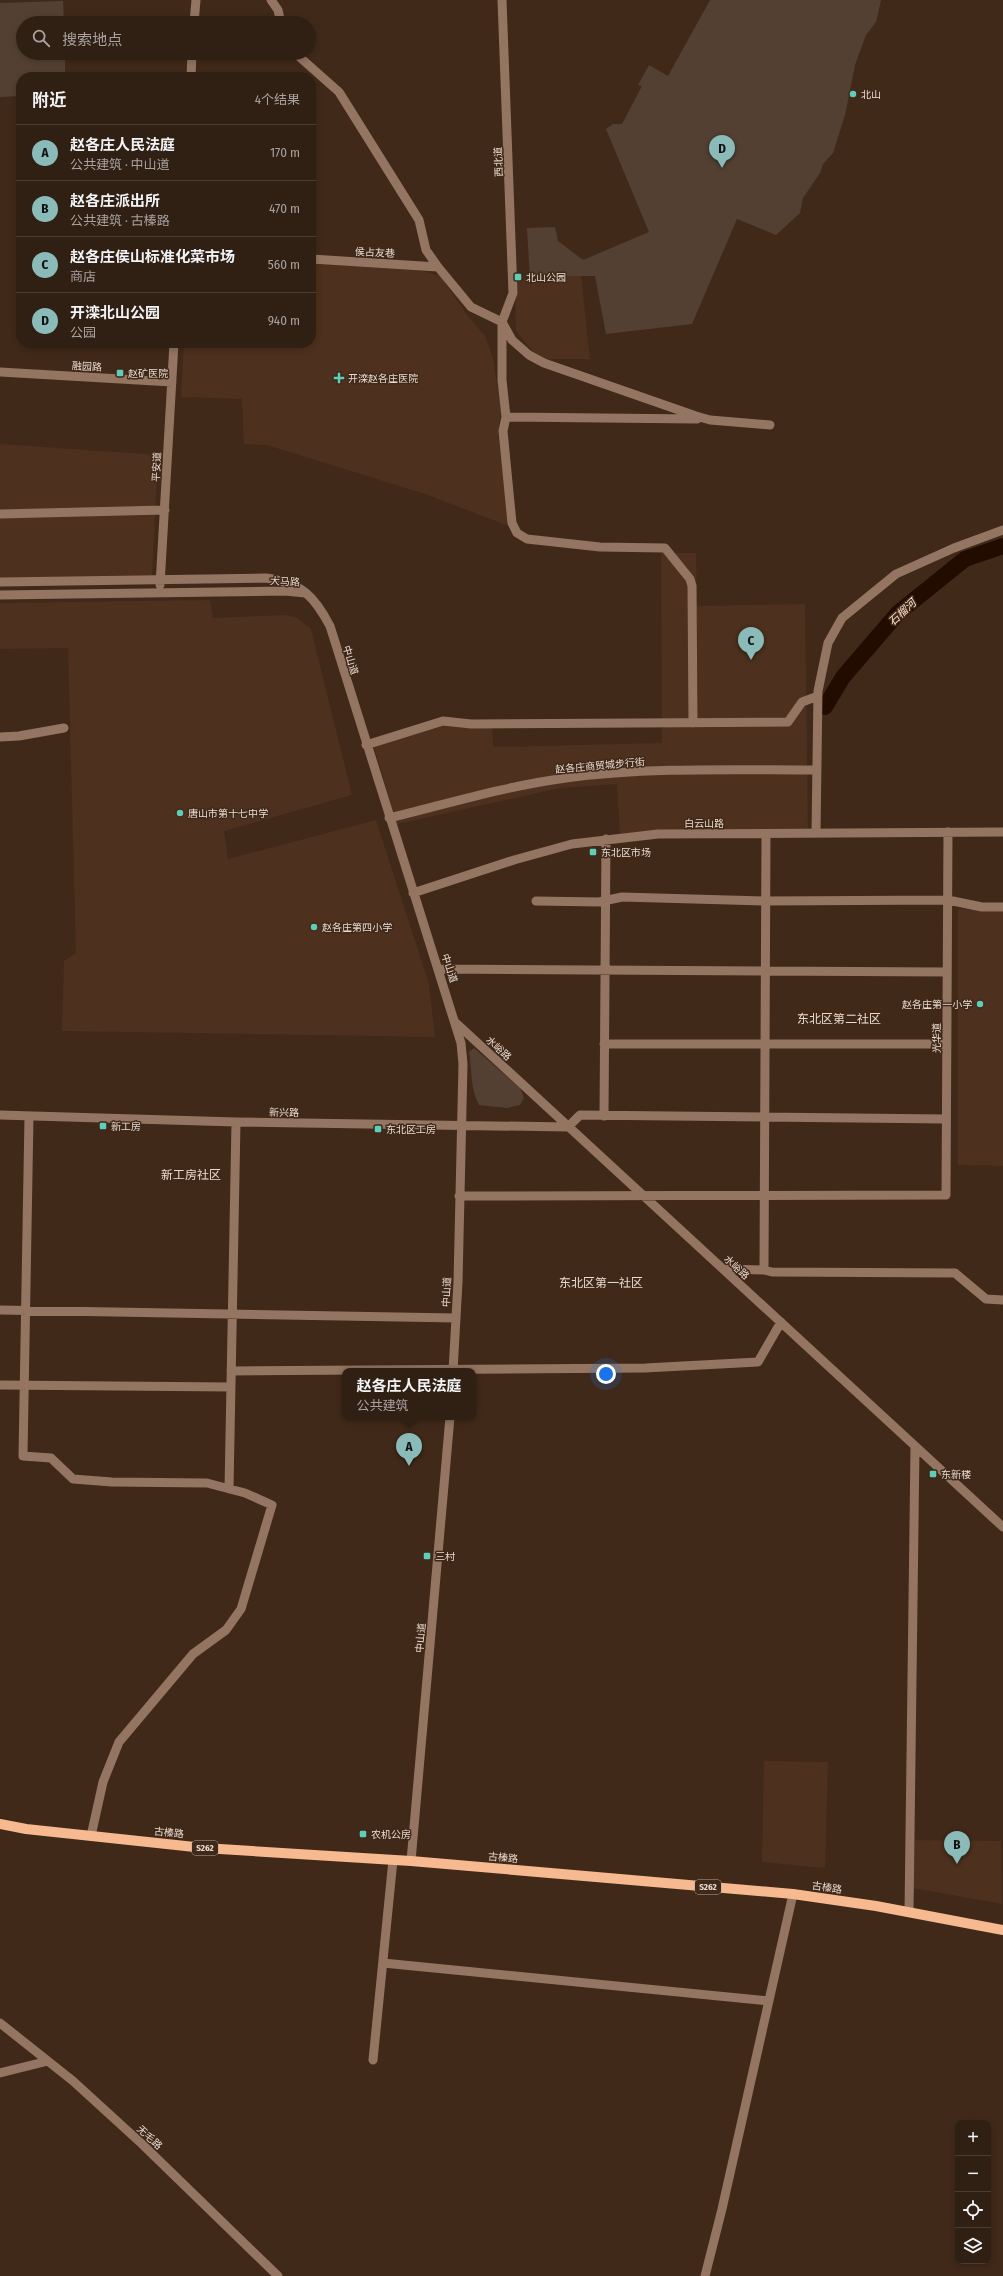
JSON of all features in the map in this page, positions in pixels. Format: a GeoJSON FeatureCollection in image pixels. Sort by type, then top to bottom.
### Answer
{"type":"FeatureCollection","features":[{"type":"Feature","properties":{"kind":"main road","name":"古榛路"},"geometry":{"type":"LineString","coordinates":[[0,1824],[91,1836],[204,1848],[411,1861],[794,1894],[909,1912],[1003,1930]]}},
{"type":"Feature","properties":{"kind":"street"},"geometry":{"type":"LineString","coordinates":[[195,16],[196,0]]}},
{"type":"Feature","properties":{"kind":"street"},"geometry":{"type":"LineString","coordinates":[[271,0],[278,10],[279,16]]}},
{"type":"Feature","properties":{"kind":"street","name":"西北道"},"geometry":{"type":"LineString","coordinates":[[502,0],[513,293],[502,322]]}},
{"type":"Feature","properties":{"kind":"street"},"geometry":{"type":"LineString","coordinates":[[191,72],[192,60]]}},
{"type":"Feature","properties":{"kind":"street"},"geometry":{"type":"LineString","coordinates":[[303,60],[339,92],[419,220],[426,250],[471,307],[502,322],[512,340],[544,363],[710,420]]}},
{"type":"Feature","properties":{"kind":"street","name":"侯占友巷"},"geometry":{"type":"LineString","coordinates":[[316,259],[438,267]]}},
{"type":"Feature","properties":{"kind":"street"},"geometry":{"type":"LineString","coordinates":[[502,322],[502,380],[506,417],[503,431],[512,523],[517,533],[527,539],[600,548],[665,548],[690,579],[692,586],[692,723]]}},
{"type":"Feature","properties":{"kind":"street","name":"平安道"},"geometry":{"type":"LineString","coordinates":[[159,592],[161,580],[174,348]]}},
{"type":"Feature","properties":{"kind":"street","name":"融园路"},"geometry":{"type":"LineString","coordinates":[[0,372],[172,382]]}},
{"type":"Feature","properties":{"kind":"street"},"geometry":{"type":"LineString","coordinates":[[506,417],[710,420],[770,425]]}},
{"type":"Feature","properties":{"kind":"street"},"geometry":{"type":"LineString","coordinates":[[0,514],[165,510]]}},
{"type":"Feature","properties":{"kind":"street"},"geometry":{"type":"LineString","coordinates":[[816,833],[818,696],[828,643],[842,618],[896,574],[954,548],[1003,530]]}},
{"type":"Feature","properties":{"kind":"street","name":"大马路"},"geometry":{"type":"LineString","coordinates":[[0,582],[266,578],[282,580],[296,586],[306,594]]}},
{"type":"Feature","properties":{"kind":"street","name":"大马路"},"geometry":{"type":"LineString","coordinates":[[0,595],[285,591],[306,594]]}},
{"type":"Feature","properties":{"kind":"street","name":"中山道"},"geometry":{"type":"LineString","coordinates":[[306,594],[318,604],[330,626],[366,745],[439,969],[461,1043],[463,1064],[460,1196],[453,1368]]}},
{"type":"Feature","properties":{"kind":"street"},"geometry":{"type":"LineString","coordinates":[[366,745],[443,722],[470,724],[788,722],[802,702],[818,696]]}},
{"type":"Feature","properties":{"kind":"street"},"geometry":{"type":"LineString","coordinates":[[0,736],[19,736],[64,728]]}},
{"type":"Feature","properties":{"kind":"street","name":"赵各庄商贸城步行街"},"geometry":{"type":"LineString","coordinates":[[389,818],[524,785],[566,778],[676,770],[817,770]]}},
{"type":"Feature","properties":{"kind":"street","name":"光华道"},"geometry":{"type":"LineString","coordinates":[[764,1196],[946,1195],[948,832]]}},
{"type":"Feature","properties":{"kind":"street","name":"白云山路"},"geometry":{"type":"LineString","coordinates":[[413,893],[514,860],[572,844],[606,839],[658,834],[1003,832]]}},
{"type":"Feature","properties":{"kind":"street"},"geometry":{"type":"LineString","coordinates":[[764,1270],[766,834]]}},
{"type":"Feature","properties":{"kind":"street"},"geometry":{"type":"LineString","coordinates":[[604,1116],[606,839]]}},
{"type":"Feature","properties":{"kind":"street"},"geometry":{"type":"LineString","coordinates":[[536,901],[606,900],[622,897],[766,901],[948,900],[982,907],[1003,907]]}},
{"type":"Feature","properties":{"kind":"street"},"geometry":{"type":"LineString","coordinates":[[439,969],[947,972]]}},
{"type":"Feature","properties":{"kind":"street","name":"水峪路"},"geometry":{"type":"LineString","coordinates":[[456,1023],[1003,1527]]}},
{"type":"Feature","properties":{"kind":"street"},"geometry":{"type":"LineString","coordinates":[[604,1044],[947,1044]]}},
{"type":"Feature","properties":{"kind":"street","name":"新兴路"},"geometry":{"type":"LineString","coordinates":[[0,1115],[236,1122],[568,1127]]}},
{"type":"Feature","properties":{"kind":"street"},"geometry":{"type":"LineString","coordinates":[[568,1127],[580,1115],[946,1119]]}},
{"type":"Feature","properties":{"kind":"street"},"geometry":{"type":"LineString","coordinates":[[29,1116],[23,1456],[51,1458],[73,1479],[112,1482],[207,1483],[229,1489],[272,1505],[241,1609],[226,1630],[193,1654],[120,1742],[103,1782],[91,1836]]}},
{"type":"Feature","properties":{"kind":"street"},"geometry":{"type":"LineString","coordinates":[[229,1489],[236,1122]]}},
{"type":"Feature","properties":{"kind":"street"},"geometry":{"type":"LineString","coordinates":[[460,1196],[764,1196]]}},
{"type":"Feature","properties":{"kind":"street"},"geometry":{"type":"LineString","coordinates":[[723,1269],[764,1270],[772,1272],[955,1273],[986,1299],[1003,1300]]}},
{"type":"Feature","properties":{"kind":"street"},"geometry":{"type":"LineString","coordinates":[[0,1310],[456,1318]]}},
{"type":"Feature","properties":{"kind":"street"},"geometry":{"type":"LineString","coordinates":[[476,1371],[645,1368],[758,1362],[781,1322]]}},
{"type":"Feature","properties":{"kind":"street"},"geometry":{"type":"LineString","coordinates":[[231,1371],[342,1371]]}},
{"type":"Feature","properties":{"kind":"street"},"geometry":{"type":"LineString","coordinates":[[0,1385],[231,1387]]}},
{"type":"Feature","properties":{"kind":"street","name":"中山道"},"geometry":{"type":"LineString","coordinates":[[411,1861],[450,1420]]}},
{"type":"Feature","properties":{"kind":"street"},"geometry":{"type":"LineString","coordinates":[[909,1912],[915,1446]]}},
{"type":"Feature","properties":{"kind":"street"},"geometry":{"type":"LineString","coordinates":[[373,2060],[393,1860]]}},
{"type":"Feature","properties":{"kind":"street"},"geometry":{"type":"LineString","coordinates":[[705,2276],[722,2209],[794,1894]]}},
{"type":"Feature","properties":{"kind":"street"},"geometry":{"type":"LineString","coordinates":[[383,1963],[769,2001]]}},
{"type":"Feature","properties":{"kind":"street","name":"无毛路"},"geometry":{"type":"LineString","coordinates":[[0,2023],[73,2081],[142,2144],[278,2276]]}},
{"type":"Feature","properties":{"kind":"street"},"geometry":{"type":"LineString","coordinates":[[0,2072],[48,2060]]}},
{"type":"Feature","properties":{"kind":"shaded area"},"geometry":{"type":"Polygon","coordinates":[[[710,0],[881,0],[876,22],[866,35],[855,65],[845,115],[833,153],[823,164],[820,173],[803,198],[800,213],[776,235],[737,219],[692,324],[606,334],[595,276],[567,276],[530,279],[527,228],[555,227],[558,241],[583,260],[649,232],[606,129],[613,124],[622,124],[642,86],[638,85],[649,65],[668,76],[710,0]]]}},
{"type":"Feature","properties":{"kind":"shaded area"},"geometry":{"type":"Polygon","coordinates":[[[63,1],[64,16],[16,16],[16,60],[65,60],[65,72],[16,72],[16,96],[0,97],[0,3],[63,1]]]}},
{"type":"Feature","properties":{"kind":"shaded area","name":"开滦赵各庄医院"},"geometry":{"type":"Polygon","coordinates":[[[316,264],[420,270],[440,276],[468,316],[485,336],[493,358],[501,410],[498,434],[509,520],[506,525],[425,494],[267,445],[244,444],[242,399],[181,397],[184,348],[316,348],[316,264]]]}},
{"type":"Feature","properties":{"kind":"shaded area"},"geometry":{"type":"Polygon","coordinates":[[[581,276],[590,359],[545,359],[533,352],[516,331],[515,280],[581,276]]]}},
{"type":"Feature","properties":{"kind":"shaded area"},"geometry":{"type":"Polygon","coordinates":[[[0,444],[158,455],[152,575],[0,578],[0,444]]]}},
{"type":"Feature","properties":{"kind":"shaded area"},"geometry":{"type":"Polygon","coordinates":[[[661,553],[696,553],[697,606],[805,604],[808,831],[620,835],[617,784],[560,788],[397,824],[374,747],[446,723],[492,725],[493,747],[662,743],[661,553]]]}},
{"type":"Feature","properties":{"kind":"shaded area","name":"唐山市第十七中学"},"geometry":{"type":"Polygon","coordinates":[[[210,600],[213,618],[285,615],[297,618],[311,629],[352,795],[224,831],[228,859],[376,820],[429,984],[435,1037],[62,1031],[64,961],[76,953],[68,648],[0,649],[0,603],[210,600]]]}},
{"type":"Feature","properties":{"kind":"shaded area","name":"赵各庄第一小学"},"geometry":{"type":"Polygon","coordinates":[[[958,909],[1003,910],[1003,1166],[958,1165],[958,909]]]}},
{"type":"Feature","properties":{"kind":"shaded area"},"geometry":{"type":"Polygon","coordinates":[[[474,1048],[520,1088],[524,1098],[520,1105],[507,1108],[479,1105],[474,1092],[469,1052],[474,1048]]]}},
{"type":"Feature","properties":{"kind":"shaded area"},"geometry":{"type":"Polygon","coordinates":[[[764,1761],[828,1762],[825,1868],[762,1862],[764,1761]]]}},
{"type":"Feature","properties":{"kind":"shaded area"},"geometry":{"type":"Polygon","coordinates":[[[913,1840],[1001,1841],[1002,1904],[913,1888],[913,1840]]]}},
{"type":"Feature","properties":{"kind":"waterway","name":"石榴河"},"geometry":{"type":"LineString","coordinates":[[825,707],[843,677],[898,613],[965,559],[1003,546]]}},
{"type":"Feature","properties":{"kind":"place","name":"北山"},"geometry":{"type":"Point","coordinates":[853,94]}},
{"type":"Feature","properties":{"kind":"place","name":"开滦北山公园"},"geometry":{"type":"Point","coordinates":[722,168]}},
{"type":"Feature","properties":{"kind":"place","name":"北山公园"},"geometry":{"type":"Point","coordinates":[518,277]}},
{"type":"Feature","properties":{"kind":"place","name":"赵矿医院"},"geometry":{"type":"Point","coordinates":[120,373]}},
{"type":"Feature","properties":{"kind":"place","name":"开滦赵各庄医院"},"geometry":{"type":"Point","coordinates":[339,378]}},
{"type":"Feature","properties":{"kind":"place","name":"赵各庄侯山标准化菜市场"},"geometry":{"type":"Point","coordinates":[751,660]}},
{"type":"Feature","properties":{"kind":"place","name":"唐山市第十七中学"},"geometry":{"type":"Point","coordinates":[180,813]}},
{"type":"Feature","properties":{"kind":"place","name":"东北区市场"},"geometry":{"type":"Point","coordinates":[593,852]}},
{"type":"Feature","properties":{"kind":"place","name":"赵各庄第四小学"},"geometry":{"type":"Point","coordinates":[314,927]}},
{"type":"Feature","properties":{"kind":"place","name":"赵各庄第一小学"},"geometry":{"type":"Point","coordinates":[980,1004]}},
{"type":"Feature","properties":{"kind":"place","name":"新工房"},"geometry":{"type":"Point","coordinates":[103,1126]}},
{"type":"Feature","properties":{"kind":"place","name":"东北区工房"},"geometry":{"type":"Point","coordinates":[378,1129]}},
{"type":"Feature","properties":{"kind":"place","name":"赵各庄人民法庭"},"geometry":{"type":"Point","coordinates":[409,1466]}},
{"type":"Feature","properties":{"kind":"place","name":"东新楼"},"geometry":{"type":"Point","coordinates":[933,1474]}},
{"type":"Feature","properties":{"kind":"place","name":"三村"},"geometry":{"type":"Point","coordinates":[427,1556]}},
{"type":"Feature","properties":{"kind":"place","name":"农机公房"},"geometry":{"type":"Point","coordinates":[363,1834]}},
{"type":"Feature","properties":{"kind":"place","name":"赵各庄派出所"},"geometry":{"type":"Point","coordinates":[957,1864]}},
{"type":"Feature","properties":{"kind":"district","name":"东北区第二社区"},"geometry":{"type":"Point","coordinates":[839,1019]}},
{"type":"Feature","properties":{"kind":"district","name":"新工房社区"},"geometry":{"type":"Point","coordinates":[191,1175]}},
{"type":"Feature","properties":{"kind":"district","name":"东北区第一社区"},"geometry":{"type":"Point","coordinates":[601,1283]}}]}
